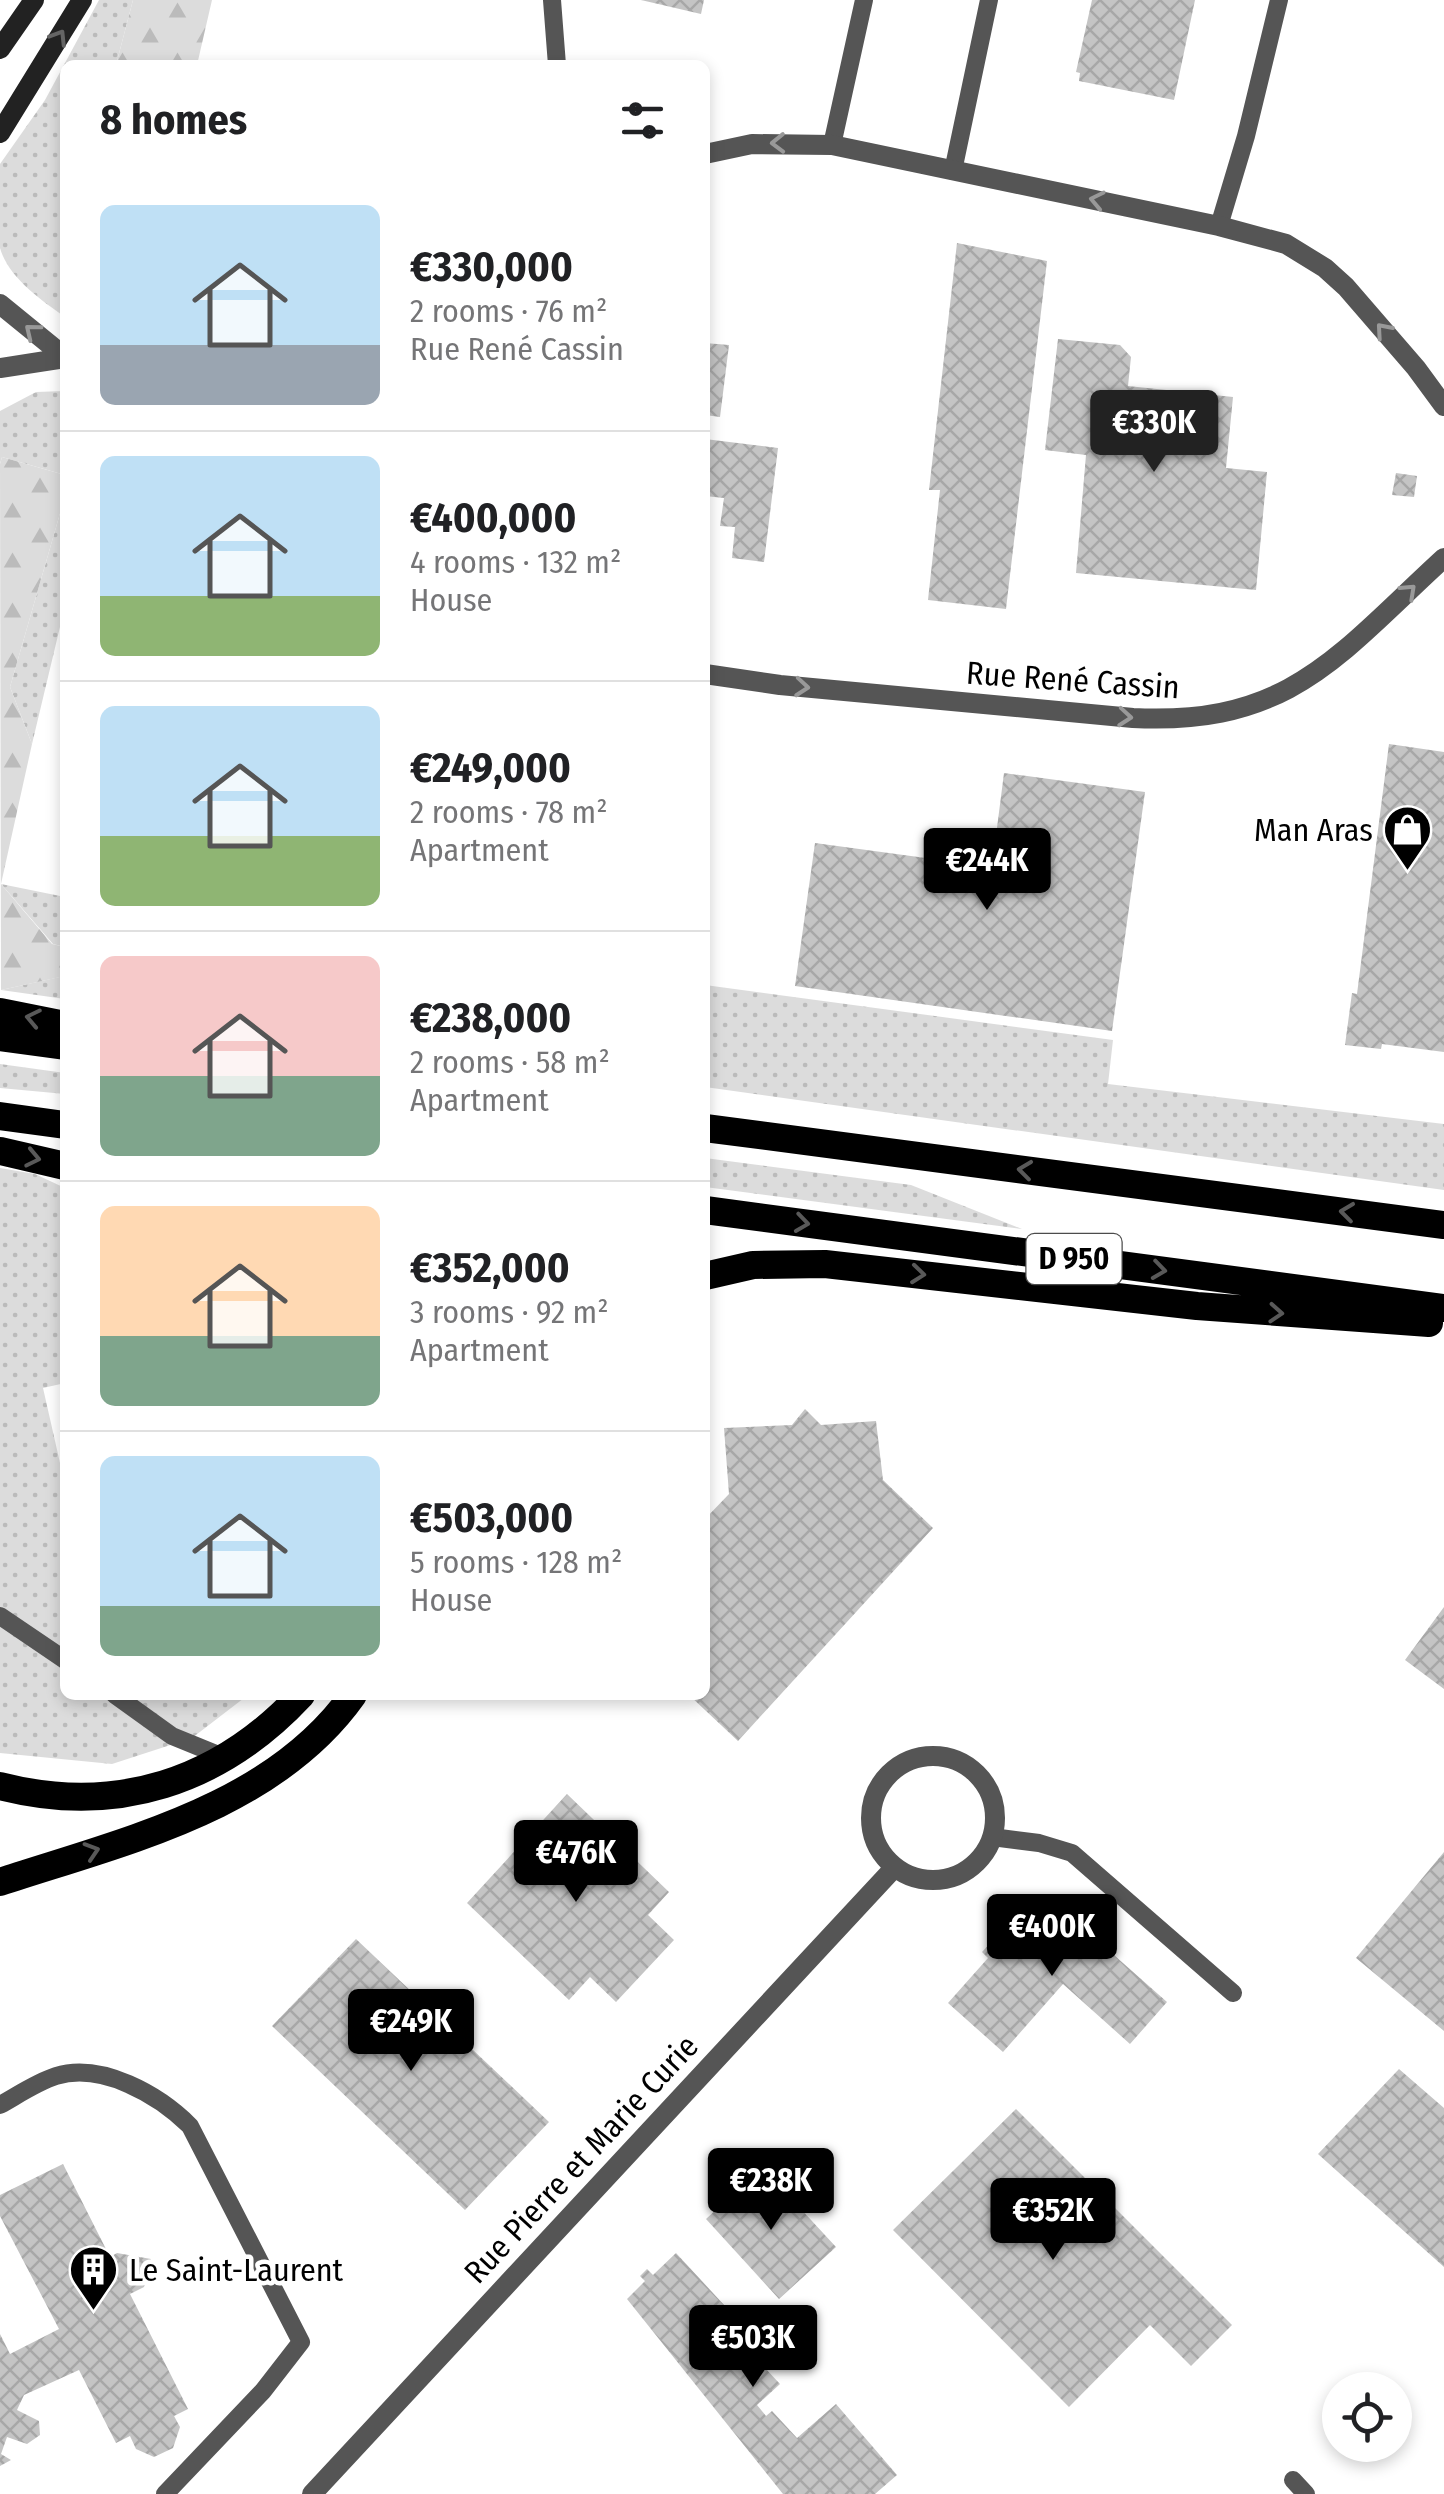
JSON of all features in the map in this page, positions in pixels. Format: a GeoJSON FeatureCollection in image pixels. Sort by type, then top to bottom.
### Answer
{"type":"FeatureCollection","features":[{"type":"Feature","properties":{"kind":"highway"},"geometry":{"type":"LineString","coordinates":[[0,1012],[60,1024]]}},
{"type":"Feature","properties":{"kind":"highway"},"geometry":{"type":"LineString","coordinates":[[0,1038],[60,1045]]}},
{"type":"Feature","properties":{"kind":"highway"},"geometry":{"type":"LineString","coordinates":[[0,1116],[60,1124]]}},
{"type":"Feature","properties":{"kind":"highway"},"geometry":{"type":"LineString","coordinates":[[710,1129],[1444,1225]]}},
{"type":"Feature","properties":{"kind":"highway"},"geometry":{"type":"LineString","coordinates":[[0,1151],[60,1165]]}},
{"type":"Feature","properties":{"kind":"highway","name":"D 950"},"geometry":{"type":"LineString","coordinates":[[710,1211],[1444,1308]]}},
{"type":"Feature","properties":{"kind":"highway"},"geometry":{"type":"LineString","coordinates":[[710,1275],[753,1265],[826,1264],[1197,1306],[1444,1324]]}},
{"type":"Feature","properties":{"kind":"highway"},"geometry":{"type":"LineString","coordinates":[[0,1786],[52,1796],[122,1794],[165,1786],[226,1758],[282,1716],[296,1700]]}},
{"type":"Feature","properties":{"kind":"highway"},"geometry":{"type":"LineString","coordinates":[[0,1882],[171,1824],[229,1798],[311,1742],[349,1700]]}},
{"type":"Feature","properties":{"kind":"main road"},"geometry":{"type":"LineString","coordinates":[[0,48],[34,0]]}},
{"type":"Feature","properties":{"kind":"main road"},"geometry":{"type":"LineString","coordinates":[[0,133],[82,0]]}},
{"type":"Feature","properties":{"kind":"street"},"geometry":{"type":"LineString","coordinates":[[710,153],[752,144],[832,145],[1219,226],[1286,244],[1325,268],[1416,368],[1444,406]]}},
{"type":"Feature","properties":{"kind":"street"},"geometry":{"type":"LineString","coordinates":[[0,304],[60,354]]}},
{"type":"Feature","properties":{"kind":"street"},"geometry":{"type":"LineString","coordinates":[[0,368],[60,359]]}},
{"type":"Feature","properties":{"kind":"street","name":"Rue René Cassin"},"geometry":{"type":"LineString","coordinates":[[710,675],[780,685],[1134,718],[1219,715],[1245,709],[1302,684],[1444,558]]}},
{"type":"Feature","properties":{"kind":"street"},"geometry":{"type":"LineString","coordinates":[[948,1759],[979,1776],[992,1800],[992,1836],[979,1860],[956,1876],[920,1878],[895,1867],[878,1846],[872,1830],[876,1795],[898,1768],[914,1760],[948,1759]]}},
{"type":"Feature","properties":{"kind":"street","name":"Rue Pierre et Marie Curie"},"geometry":{"type":"LineString","coordinates":[[312,2494],[895,1867]]}},
{"type":"Feature","properties":{"kind":"lane"},"geometry":{"type":"LineString","coordinates":[[552,0],[557,60]]}},
{"type":"Feature","properties":{"kind":"lane"},"geometry":{"type":"LineString","coordinates":[[832,145],[864,0]]}},
{"type":"Feature","properties":{"kind":"lane"},"geometry":{"type":"LineString","coordinates":[[953,170],[989,0]]}},
{"type":"Feature","properties":{"kind":"lane"},"geometry":{"type":"LineString","coordinates":[[1219,226],[1246,136],[1279,0]]}},
{"type":"Feature","properties":{"kind":"lane"},"geometry":{"type":"LineString","coordinates":[[0,1616],[60,1657]]}},
{"type":"Feature","properties":{"kind":"lane"},"geometry":{"type":"LineString","coordinates":[[121,1700],[172,1736],[226,1758]]}},
{"type":"Feature","properties":{"kind":"lane"},"geometry":{"type":"LineString","coordinates":[[992,1836],[1072,1853],[1233,1992]]}},
{"type":"Feature","properties":{"kind":"lane"},"geometry":{"type":"LineString","coordinates":[[0,2104],[55,2076],[73,2073],[125,2084],[174,2109],[190,2126],[302,2342],[263,2391],[165,2494]]}},
{"type":"Feature","properties":{"kind":"green space"},"geometry":{"type":"Polygon","coordinates":[[[99,0],[133,0],[117,60],[67,60],[99,0]]]}},
{"type":"Feature","properties":{"kind":"green space"},"geometry":{"type":"Polygon","coordinates":[[[133,0],[212,0],[198,60],[117,60],[133,0]]]}},
{"type":"Feature","properties":{"kind":"green space"},"geometry":{"type":"Polygon","coordinates":[[[60,72],[60,313],[26,287],[10,269],[0,248],[0,164],[60,72]]]}},
{"type":"Feature","properties":{"kind":"green space"},"geometry":{"type":"Polygon","coordinates":[[[60,391],[60,474],[2,457],[0,464],[0,411],[36,392],[60,391]]]}},
{"type":"Feature","properties":{"kind":"green space"},"geometry":{"type":"Polygon","coordinates":[[[2,457],[60,474],[60,513],[10,687],[32,744],[1,884],[52,944],[60,946],[60,977],[1,990],[0,464],[2,457]]]}},
{"type":"Feature","properties":{"kind":"green space"},"geometry":{"type":"Polygon","coordinates":[[[60,513],[60,627],[32,744],[10,687],[60,513]]]}},
{"type":"Feature","properties":{"kind":"green space"},"geometry":{"type":"Polygon","coordinates":[[[1,884],[60,896],[60,946],[53,944],[1,884]]]}},
{"type":"Feature","properties":{"kind":"green space"},"geometry":{"type":"Polygon","coordinates":[[[60,977],[60,998],[1,990],[60,977]]]}},
{"type":"Feature","properties":{"kind":"green space"},"geometry":{"type":"Polygon","coordinates":[[[710,986],[1113,1040],[1108,1084],[1444,1124],[1444,1190],[710,1088],[710,986]]]}},
{"type":"Feature","properties":{"kind":"green space"},"geometry":{"type":"Polygon","coordinates":[[[0,1064],[60,1072],[60,1094],[0,1088],[0,1064]]]}},
{"type":"Feature","properties":{"kind":"green space"},"geometry":{"type":"Polygon","coordinates":[[[710,1159],[911,1185],[1022,1229],[710,1188],[710,1159]]]}},
{"type":"Feature","properties":{"kind":"green space"},"geometry":{"type":"Polygon","coordinates":[[[0,1168],[35,1174],[60,1186],[60,1384],[43,1388],[60,1463],[60,1700],[241,1700],[192,1738],[112,1764],[0,1753],[0,1168]]]}},
{"type":"Feature","properties":{"kind":"building"},"geometry":{"type":"Polygon","coordinates":[[[641,0],[704,0],[701,14],[641,0]]]}},
{"type":"Feature","properties":{"kind":"building"},"geometry":{"type":"Polygon","coordinates":[[[1092,0],[1195,0],[1174,100],[1079,81],[1080,73],[1076,72],[1092,0]]]}},
{"type":"Feature","properties":{"kind":"building"},"geometry":{"type":"Polygon","coordinates":[[[957,243],[1047,261],[1006,609],[928,600],[940,490],[929,490],[957,243]]]}},
{"type":"Feature","properties":{"kind":"building"},"geometry":{"type":"Polygon","coordinates":[[[1058,339],[1120,345],[1131,357],[1128,386],[1233,397],[1226,468],[1267,472],[1256,590],[1076,573],[1086,455],[1045,450],[1058,339]]]}},
{"type":"Feature","properties":{"kind":"building"},"geometry":{"type":"Polygon","coordinates":[[[710,343],[729,345],[720,417],[710,416],[710,343]]]}},
{"type":"Feature","properties":{"kind":"building"},"geometry":{"type":"Polygon","coordinates":[[[710,440],[778,448],[764,562],[732,558],[735,527],[720,526],[724,498],[710,497],[710,440]]]}},
{"type":"Feature","properties":{"kind":"building"},"geometry":{"type":"Polygon","coordinates":[[[1396,473],[1417,476],[1414,497],[1392,495],[1396,473]]]}},
{"type":"Feature","properties":{"kind":"building","name":"Man Aras"},"geometry":{"type":"Polygon","coordinates":[[[1389,744],[1444,752],[1444,1052],[1382,1044],[1381,1049],[1345,1045],[1352,993],[1357,994],[1389,744]]]}},
{"type":"Feature","properties":{"kind":"building"},"geometry":{"type":"Polygon","coordinates":[[[1004,773],[1145,792],[1112,1031],[795,986],[815,843],[992,867],[1004,773]]]}},
{"type":"Feature","properties":{"kind":"building"},"geometry":{"type":"Polygon","coordinates":[[[805,1409],[821,1425],[876,1421],[883,1480],[933,1528],[738,1741],[694,1700],[710,1700],[710,1514],[729,1494],[724,1428],[792,1425],[805,1409]]]}},
{"type":"Feature","properties":{"kind":"building"},"geometry":{"type":"Polygon","coordinates":[[[1444,1607],[1444,1689],[1405,1660],[1444,1607]]]}},
{"type":"Feature","properties":{"kind":"building"},"geometry":{"type":"Polygon","coordinates":[[[567,1794],[669,1892],[648,1915],[674,1940],[616,2002],[590,1977],[569,2000],[467,1903],[567,1794]]]}},
{"type":"Feature","properties":{"kind":"building"},"geometry":{"type":"Polygon","coordinates":[[[1444,1852],[1444,2031],[1356,1958],[1444,1852]]]}},
{"type":"Feature","properties":{"kind":"building"},"geometry":{"type":"Polygon","coordinates":[[[1045,1894],[1167,2002],[1130,2044],[1063,1984],[1003,2052],[948,2003],[988,1958],[982,1952],[999,1934],[1005,1939],[1045,1894]]]}},
{"type":"Feature","properties":{"kind":"building"},"geometry":{"type":"Polygon","coordinates":[[[356,1939],[549,2122],[465,2210],[272,2026],[356,1939]]]}},
{"type":"Feature","properties":{"kind":"building"},"geometry":{"type":"Polygon","coordinates":[[[1399,2069],[1444,2108],[1444,2267],[1318,2154],[1399,2069]]]}},
{"type":"Feature","properties":{"kind":"building"},"geometry":{"type":"Polygon","coordinates":[[[1016,2109],[1232,2325],[1191,2366],[1150,2325],[1069,2407],[893,2230],[1016,2109]]]}},
{"type":"Feature","properties":{"kind":"building","name":"Le Saint-Laurent"},"geometry":{"type":"Polygon","coordinates":[[[63,2164],[110,2257],[117,2253],[151,2259],[144,2287],[130,2294],[188,2409],[174,2416],[180,2427],[173,2448],[154,2457],[136,2449],[130,2436],[116,2443],[79,2370],[24,2395],[17,2410],[39,2421],[40,2435],[27,2444],[7,2437],[1,2454],[11,2460],[0,2466],[0,2334],[10,2354],[59,2329],[0,2216],[0,2195],[63,2164]]]}},
{"type":"Feature","properties":{"kind":"building"},"geometry":{"type":"Polygon","coordinates":[[[762,2167],[836,2247],[779,2299],[706,2219],[762,2167]]]}},
{"type":"Feature","properties":{"kind":"building"},"geometry":{"type":"Polygon","coordinates":[[[676,2253],[774,2359],[765,2368],[780,2384],[757,2405],[766,2416],[772,2411],[797,2438],[836,2404],[897,2475],[875,2494],[783,2494],[627,2299],[645,2281],[640,2276],[647,2269],[653,2275],[676,2253]]]}},
{"type":"Feature","properties":{"kind":"place","name":"Man Aras"},"geometry":{"type":"Point","coordinates":[1408,872]}},
{"type":"Feature","properties":{"kind":"place","name":"Le Saint-Laurent"},"geometry":{"type":"Point","coordinates":[94,2312]}}]}
